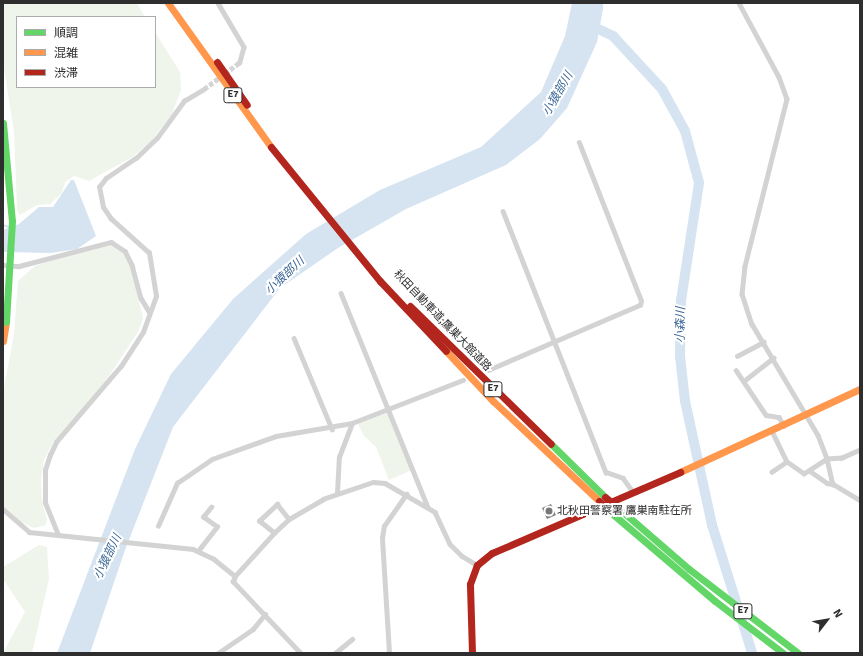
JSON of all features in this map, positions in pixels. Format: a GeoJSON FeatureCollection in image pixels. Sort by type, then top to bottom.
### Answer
{"type":"FeatureCollection","features":[{"type":"Feature","properties":{"kind":"main road","name":"秋田自動車道;鷹巣大館道路"},"geometry":{"type":"LineString","coordinates":[[168,3],[303,184],[382,280],[602,499],[608,510],[687,578],[783,653]]}},
{"type":"Feature","properties":{"kind":"main road","name":"秋田自動車道;鷹巣大館道路"},"geometry":{"type":"LineString","coordinates":[[176,3],[303,184]]}},
{"type":"Feature","properties":{"kind":"main road"},"geometry":{"type":"LineString","coordinates":[[3,123],[12,221],[6,322],[3,341]]}},
{"type":"Feature","properties":{"kind":"main road"},"geometry":{"type":"LineString","coordinates":[[472,653],[470,584],[477,565],[523,538],[714,458],[807,416],[860,389]]}},
{"type":"Feature","properties":{"kind":"main road","name":"秋田自動車道;鷹巣大館道路"},"geometry":{"type":"LineString","coordinates":[[602,499],[615,506],[689,569],[799,652]]}},
{"type":"Feature","properties":{"kind":"main road"},"geometry":{"type":"LineString","coordinates":[[747,626],[779,653]]}},
{"type":"Feature","properties":{"kind":"street"},"geometry":{"type":"LineString","coordinates":[[218,3],[244,46],[240,62]]}},
{"type":"Feature","properties":{"kind":"street"},"geometry":{"type":"LineString","coordinates":[[739,3],[786,94],[785,112],[742,278],[746,311],[807,416],[827,459],[833,484]]}},
{"type":"Feature","properties":{"kind":"street"},"geometry":{"type":"LineString","coordinates":[[58,535],[45,503],[45,470],[50,455],[56,442],[122,366],[143,332],[156,296],[149,253],[111,219],[103,208],[100,187],[106,178],[136,158],[157,138],[184,102],[204,89]]}},
{"type":"Feature","properties":{"kind":"street"},"geometry":{"type":"LineString","coordinates":[[488,370],[637,309],[641,302],[579,143]]}},
{"type":"Feature","properties":{"kind":"street"},"geometry":{"type":"LineString","coordinates":[[503,212],[606,472],[624,478],[633,492]]}},
{"type":"Feature","properties":{"kind":"street"},"geometry":{"type":"LineString","coordinates":[[3,265],[19,266],[111,242],[125,251],[132,265],[141,298],[150,313]]}},
{"type":"Feature","properties":{"kind":"street"},"geometry":{"type":"LineString","coordinates":[[342,293],[390,408],[428,507],[440,522],[450,544],[462,556],[477,565]]}},
{"type":"Feature","properties":{"kind":"street"},"geometry":{"type":"LineString","coordinates":[[294,338],[332,429]]}},
{"type":"Feature","properties":{"kind":"street"},"geometry":{"type":"LineString","coordinates":[[737,356],[763,342]]}},
{"type":"Feature","properties":{"kind":"street"},"geometry":{"type":"LineString","coordinates":[[744,380],[773,358]]}},
{"type":"Feature","properties":{"kind":"street"},"geometry":{"type":"LineString","coordinates":[[736,370],[766,414],[779,418],[784,426]]}},
{"type":"Feature","properties":{"kind":"street"},"geometry":{"type":"LineString","coordinates":[[158,526],[177,483],[212,459],[282,434],[332,429],[352,423],[463,380]]}},
{"type":"Feature","properties":{"kind":"street"},"geometry":{"type":"LineString","coordinates":[[337,494],[339,458],[352,423]]}},
{"type":"Feature","properties":{"kind":"street"},"geometry":{"type":"LineString","coordinates":[[772,431],[787,462],[804,474],[827,459],[842,458],[860,450]]}},
{"type":"Feature","properties":{"kind":"street"},"geometry":{"type":"LineString","coordinates":[[772,472],[787,462]]}},
{"type":"Feature","properties":{"kind":"street"},"geometry":{"type":"LineString","coordinates":[[810,470],[827,483],[833,484],[860,500]]}},
{"type":"Feature","properties":{"kind":"street"},"geometry":{"type":"LineString","coordinates":[[300,653],[265,614],[233,582],[235,576],[274,533],[289,519],[337,494],[378,481],[406,494],[428,507]]}},
{"type":"Feature","properties":{"kind":"street"},"geometry":{"type":"LineString","coordinates":[[389,653],[382,538],[384,526],[406,494]]}},
{"type":"Feature","properties":{"kind":"street"},"geometry":{"type":"LineString","coordinates":[[274,533],[259,522],[277,504],[289,519]]}},
{"type":"Feature","properties":{"kind":"street"},"geometry":{"type":"LineString","coordinates":[[198,551],[217,527],[203,517],[211,507]]}},
{"type":"Feature","properties":{"kind":"street"},"geometry":{"type":"LineString","coordinates":[[3,510],[29,532],[157,544],[198,551],[235,576]]}},
{"type":"Feature","properties":{"kind":"street"},"geometry":{"type":"LineString","coordinates":[[218,653],[253,629],[265,614]]}},
{"type":"Feature","properties":{"kind":"street"},"geometry":{"type":"LineString","coordinates":[[335,653],[352,639]]}},
{"type":"Feature","properties":{"kind":"shaded area"},"geometry":{"type":"Polygon","coordinates":[[[3,3],[137,3],[144,16],[16,16],[16,88],[156,88],[156,34],[180,72],[181,90],[172,114],[152,140],[134,156],[89,181],[74,176],[65,182],[62,193],[50,204],[37,205],[20,215],[17,210],[14,132],[3,62],[3,3]]]}},
{"type":"Feature","properties":{"kind":"shaded area"},"geometry":{"type":"Polygon","coordinates":[[[100,245],[111,245],[123,252],[130,264],[143,318],[138,332],[107,379],[70,426],[54,441],[44,460],[41,480],[42,501],[47,520],[46,525],[34,528],[21,522],[3,506],[3,393],[14,334],[18,281],[35,266],[100,245]]]}},
{"type":"Feature","properties":{"kind":"shaded area"},"geometry":{"type":"Polygon","coordinates":[[[389,412],[412,470],[389,480],[376,447],[364,436],[358,424],[389,412]]]}},
{"type":"Feature","properties":{"kind":"shaded area"},"geometry":{"type":"Polygon","coordinates":[[[39,545],[47,547],[49,579],[32,653],[3,653],[25,612],[3,579],[3,567],[39,545]]]}},
{"type":"Feature","properties":{"kind":"water","name":"小猿部川"},"geometry":{"type":"Polygon","coordinates":[[[572,3],[603,3],[603,9],[597,42],[567,108],[540,139],[506,165],[406,209],[338,248],[280,288],[173,427],[125,550],[90,653],[57,653],[135,449],[171,374],[233,299],[306,234],[380,190],[481,147],[541,92],[565,36],[572,3]]]}},
{"type":"Feature","properties":{"kind":"water"},"geometry":{"type":"Polygon","coordinates":[[[71,180],[74,180],[96,236],[77,249],[51,253],[4,252],[3,230],[19,224],[39,207],[53,207],[71,180]]]}},
{"type":"Feature","properties":{"kind":"building","name":"北秋田警察署 鷹巣南駐在所"},"geometry":{"type":"Polygon","coordinates":[[[551,504],[556,515],[547,519],[542,508],[551,504]]]}},
{"type":"Feature","properties":{"kind":"waterway","name":"小森川"},"geometry":{"type":"LineString","coordinates":[[596,28],[613,36],[662,89],[685,131],[699,183],[681,300],[680,356],[685,401],[712,525],[752,653]]}},
{"type":"Feature","properties":{"kind":"waterway"},"geometry":{"type":"LineString","coordinates":[[3,225],[9,227]]}},
{"type":"Feature","properties":{"kind":"tunnel"},"geometry":{"type":"LineString","coordinates":[[204,89],[240,62]]}},
{"type":"Feature","properties":{"kind":"traffic: fast"},"geometry":{"type":"LineString","coordinates":[[3,123],[12,221],[6,322]]}},
{"type":"Feature","properties":{"kind":"traffic: fast"},"geometry":{"type":"LineString","coordinates":[[551,444],[605,497]]}},
{"type":"Feature","properties":{"kind":"traffic: fast"},"geometry":{"type":"LineString","coordinates":[[615,505],[689,569],[798,653]]}},
{"type":"Feature","properties":{"kind":"traffic: fast"},"geometry":{"type":"LineString","coordinates":[[608,510],[715,601],[783,653]]}},
{"type":"Feature","properties":{"kind":"traffic: slow"},"geometry":{"type":"LineString","coordinates":[[168,3],[271,147]]}},
{"type":"Feature","properties":{"kind":"traffic: slow"},"geometry":{"type":"LineString","coordinates":[[3,341],[6,322]]}},
{"type":"Feature","properties":{"kind":"traffic: slow"},"geometry":{"type":"LineString","coordinates":[[446,351],[493,401],[599,501]]}},
{"type":"Feature","properties":{"kind":"traffic: slow"},"geometry":{"type":"LineString","coordinates":[[680,472],[860,389]]}},
{"type":"Feature","properties":{"kind":"traffic: jam"},"geometry":{"type":"LineString","coordinates":[[217,62],[247,105]]}},
{"type":"Feature","properties":{"kind":"traffic: jam"},"geometry":{"type":"LineString","coordinates":[[271,147],[380,281],[446,351]]}},
{"type":"Feature","properties":{"kind":"traffic: jam"},"geometry":{"type":"LineString","coordinates":[[410,306],[551,444]]}},
{"type":"Feature","properties":{"kind":"traffic: jam"},"geometry":{"type":"LineString","coordinates":[[472,653],[470,584],[477,565],[492,553],[680,472]]}},
{"type":"Feature","properties":{"kind":"traffic: jam"},"geometry":{"type":"LineString","coordinates":[[605,497],[615,505]]}},
{"type":"Feature","properties":{"kind":"traffic: jam"},"geometry":{"type":"LineString","coordinates":[[599,501],[608,510]]}},
{"type":"Feature","properties":{"kind":"place","name":"北秋田警察署 鷹巣南駐在所"},"geometry":{"type":"Point","coordinates":[549,511]}}]}
